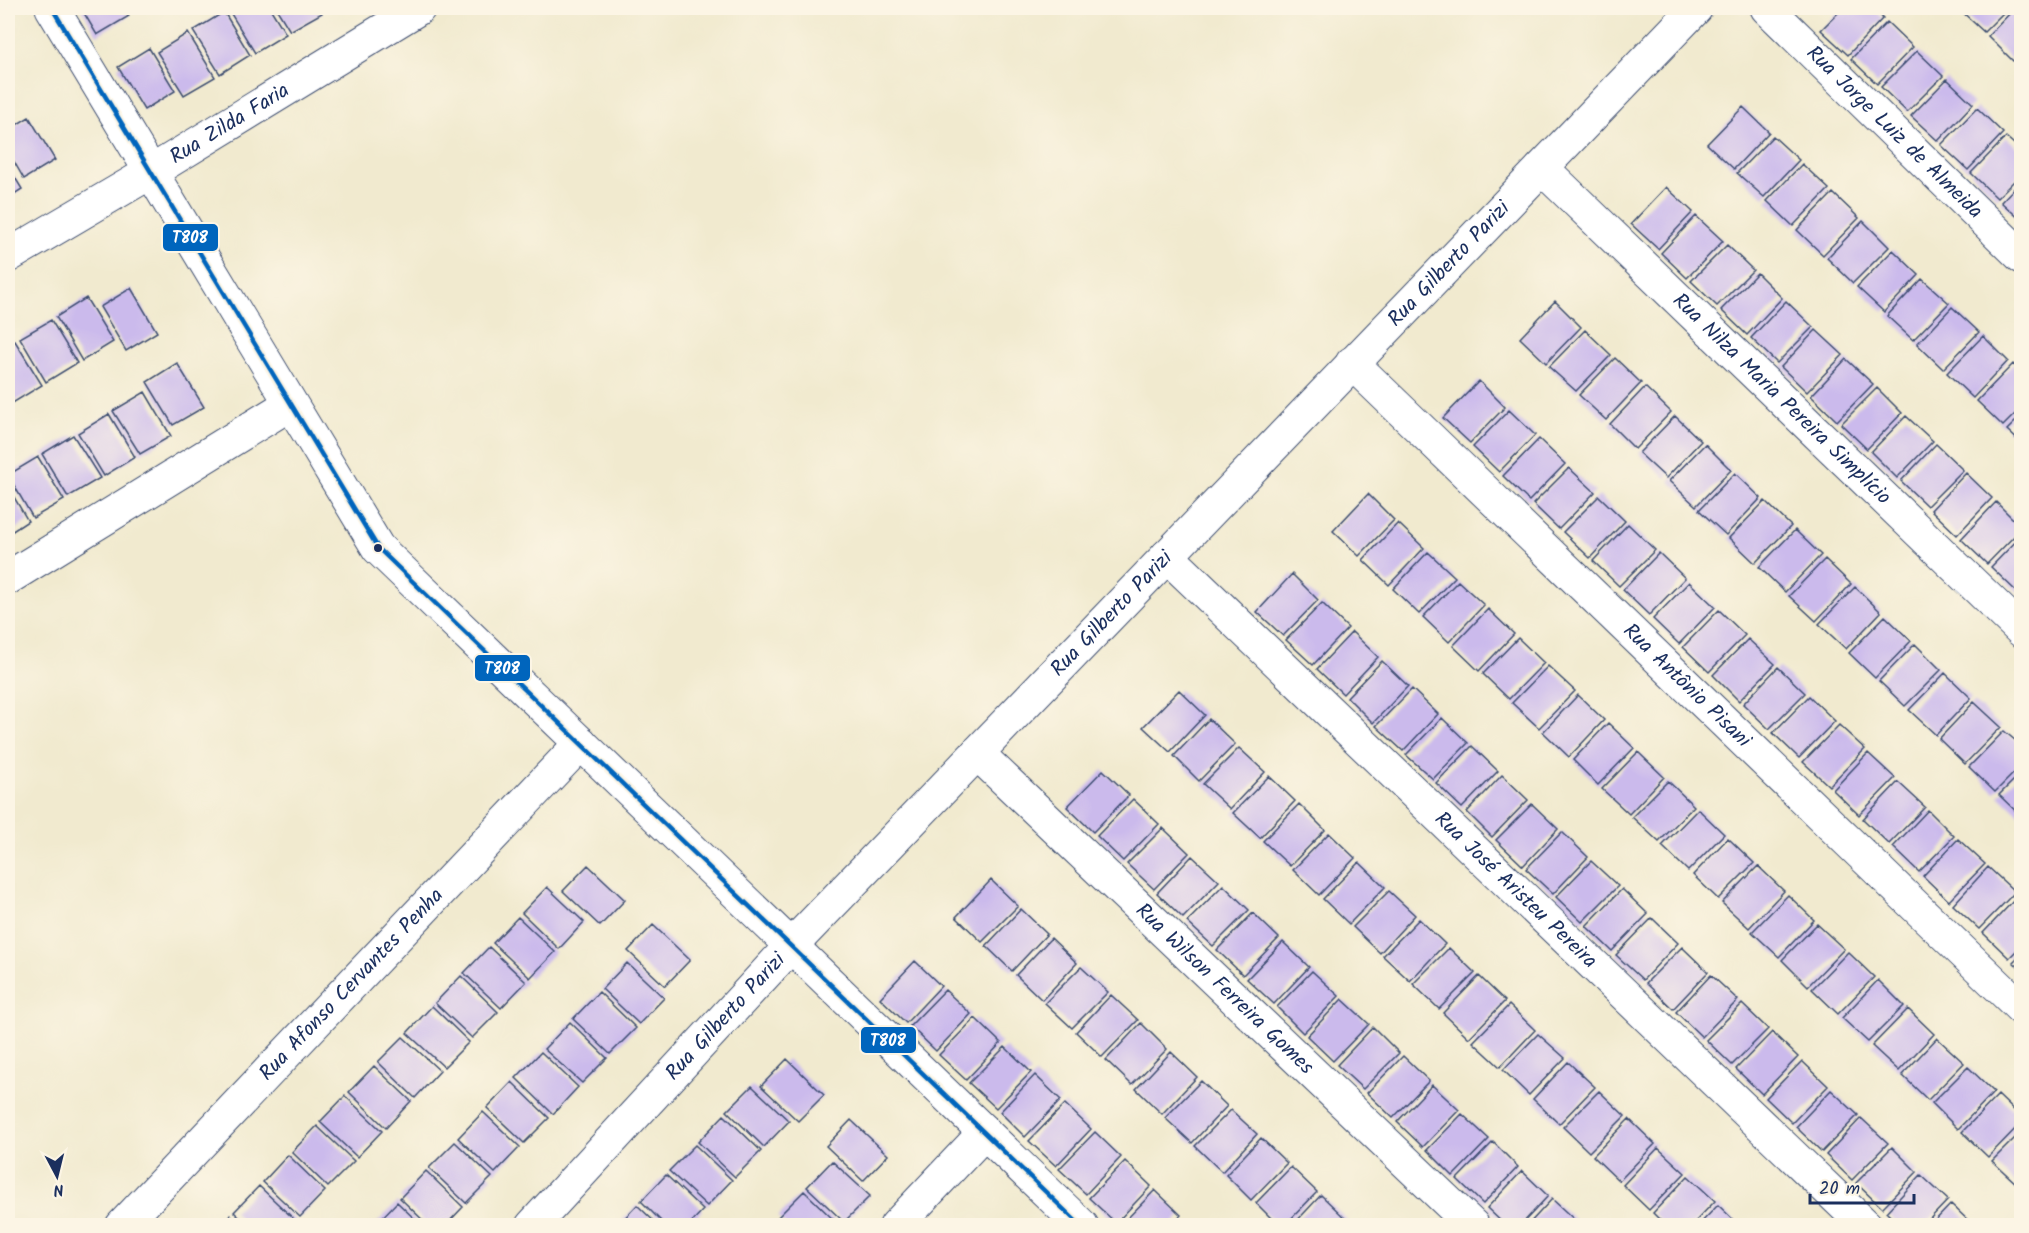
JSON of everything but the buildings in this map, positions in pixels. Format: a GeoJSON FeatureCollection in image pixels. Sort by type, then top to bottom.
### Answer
{"type":"FeatureCollection","features":[{"type":"Feature","properties":{"kind":"street"},"geometry":{"type":"LineString","coordinates":[[52,8],[378,548],[1082,1226]]}},
{"type":"Feature","properties":{"kind":"street","name":"Rua Zilda Faria"},"geometry":{"type":"LineString","coordinates":[[8,256],[151,172],[419,8]]}},
{"type":"Feature","properties":{"kind":"street","name":"Rua Gilberto Parizi"},"geometry":{"type":"LineString","coordinates":[[532,1226],[791,946],[1696,8]]}},
{"type":"Feature","properties":{"kind":"street","name":"Rua Jorge Luiz de Almeida"},"geometry":{"type":"LineString","coordinates":[[1767,8],[2022,257]]}},
{"type":"Feature","properties":{"kind":"street","name":"Rua Nilza Maria Pereira Simplício"},"geometry":{"type":"LineString","coordinates":[[1542,168],[2022,631]]}},
{"type":"Feature","properties":{"kind":"street","name":"Rua Antônio Pisani"},"geometry":{"type":"LineString","coordinates":[[1352,363],[2022,1009]]}},
{"type":"Feature","properties":{"kind":"street"},"geometry":{"type":"LineString","coordinates":[[8,578],[290,404]]}},
{"type":"Feature","properties":{"kind":"street","name":"Rua José Aristeu Pereira"},"geometry":{"type":"LineString","coordinates":[[1167,556],[1866,1226]]}},
{"type":"Feature","properties":{"kind":"street","name":"Rua Afonso Cervantes Penha"},"geometry":{"type":"LineString","coordinates":[[122,1226],[581,743]]}},
{"type":"Feature","properties":{"kind":"street","name":"Rua Wilson Ferreira Gomes"},"geometry":{"type":"LineString","coordinates":[[977,753],[1473,1226]]}},
{"type":"Feature","properties":{"kind":"street"},"geometry":{"type":"LineString","coordinates":[[896,1226],[985,1132]]}},
{"type":"Feature","properties":{"kind":"transit line","name":"T808"},"geometry":{"type":"LineString","coordinates":[[52,8],[378,548],[1081,1226]]}}]}
